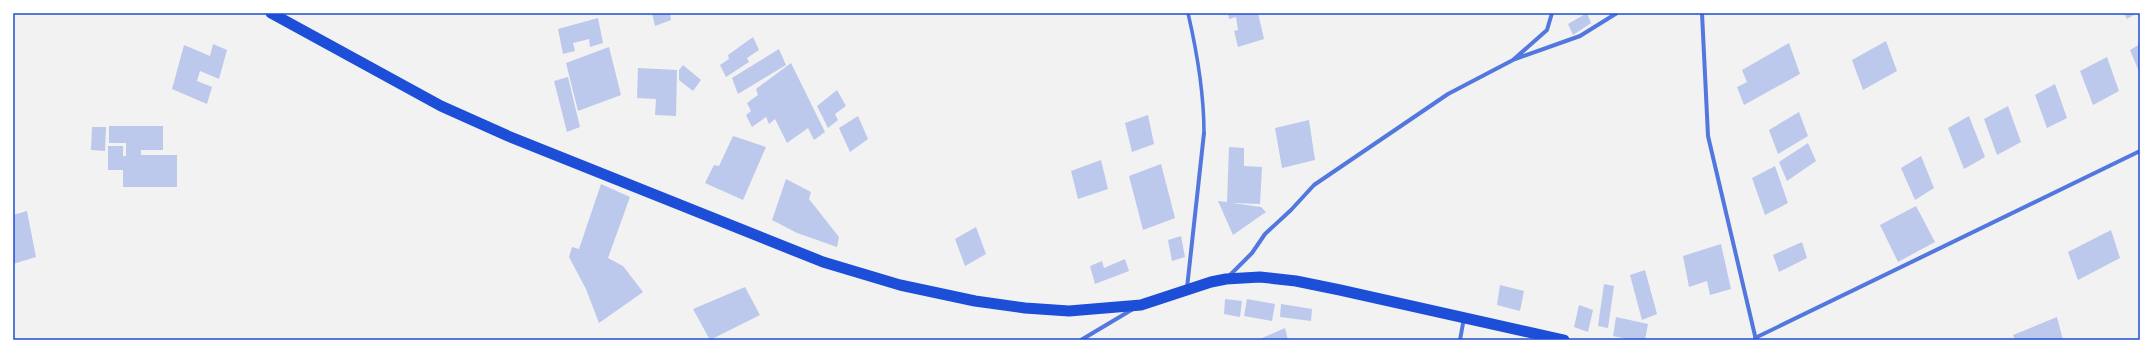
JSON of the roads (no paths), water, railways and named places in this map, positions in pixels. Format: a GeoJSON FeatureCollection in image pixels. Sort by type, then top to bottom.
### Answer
{"type":"FeatureCollection","features":[{"type":"Feature","properties":{"kind":"highway"},"geometry":{"type":"LineString","coordinates":[[271,13],[441,106],[576,165],[823,262],[900,285],[975,301],[1025,308],[1069,311],[1141,305],[1187,289],[1226,279],[1260,277],[1296,280],[1564,340]]}},
{"type":"Feature","properties":{"kind":"street"},"geometry":{"type":"LineString","coordinates":[[1187,289],[1204,133],[1204,118],[1196,47],[1188,13]]}},
{"type":"Feature","properties":{"kind":"street"},"geometry":{"type":"LineString","coordinates":[[1513,60],[1547,30],[1552,13]]}},
{"type":"Feature","properties":{"kind":"street"},"geometry":{"type":"LineString","coordinates":[[1226,279],[1252,253],[1264,234],[1291,210],[1314,185],[1448,94],[1513,60],[1580,36],[1617,13]]}},
{"type":"Feature","properties":{"kind":"street"},"geometry":{"type":"LineString","coordinates":[[1702,13],[1708,136],[1756,339],[2140,151]]}},
{"type":"Feature","properties":{"kind":"street"},"geometry":{"type":"LineString","coordinates":[[1081,340],[1141,305]]}},
{"type":"Feature","properties":{"kind":"street"},"geometry":{"type":"LineString","coordinates":[[1460,340],[1464,318]]}}]}
